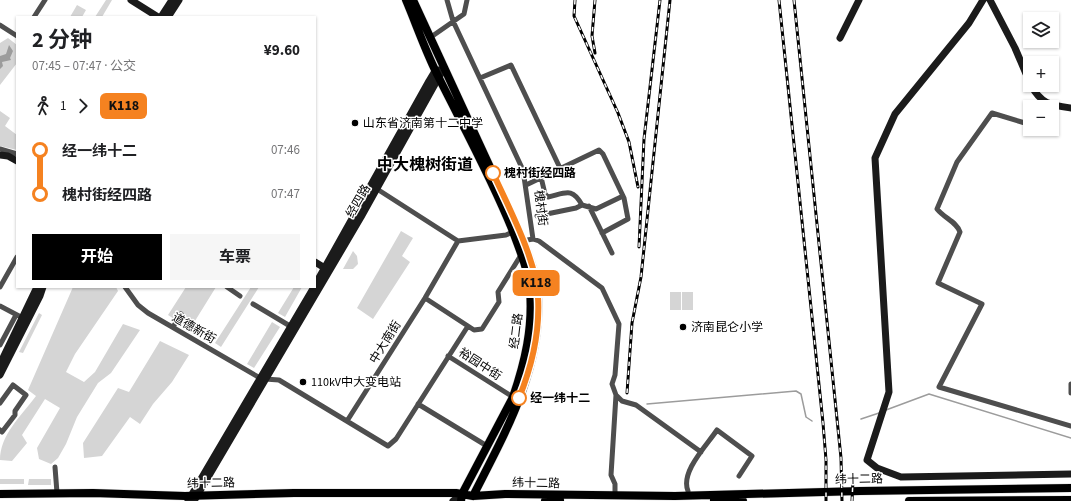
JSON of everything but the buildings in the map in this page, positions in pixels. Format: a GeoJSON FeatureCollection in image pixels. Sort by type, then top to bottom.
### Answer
{"type":"FeatureCollection","features":[{"type":"Feature","properties":{"kind":"main road"},"geometry":{"type":"LineString","coordinates":[[131,0],[158,16]]}},
{"type":"Feature","properties":{"kind":"main road"},"geometry":{"type":"LineString","coordinates":[[161,16],[172,0]]}},
{"type":"Feature","properties":{"kind":"main road"},"geometry":{"type":"LineString","coordinates":[[169,16],[179,0]]}},
{"type":"Feature","properties":{"kind":"main road"},"geometry":{"type":"LineString","coordinates":[[406,0],[437,74],[444,68],[413,0]]}},
{"type":"Feature","properties":{"kind":"main road"},"geometry":{"type":"LineString","coordinates":[[840,38],[859,0]]}},
{"type":"Feature","properties":{"kind":"main road"},"geometry":{"type":"LineString","coordinates":[[983,0],[969,23],[895,114],[875,158],[889,392],[881,421],[867,460],[877,468],[901,477],[1071,474]]}},
{"type":"Feature","properties":{"kind":"main road"},"geometry":{"type":"LineString","coordinates":[[990,0],[1015,48],[1023,67]]}},
{"type":"Feature","properties":{"kind":"main road","name":"经二路"},"geometry":{"type":"LineString","coordinates":[[444,68],[522,241],[537,287],[537,334],[527,378],[509,425],[467,498],[453,501]]}},
{"type":"Feature","properties":{"kind":"main road","name":"经四路"},"geometry":{"type":"LineString","coordinates":[[316,283],[327,269],[377,189],[437,74]]}},
{"type":"Feature","properties":{"kind":"main road","name":"经四路"},"geometry":{"type":"LineString","coordinates":[[316,288],[437,74]]}},
{"type":"Feature","properties":{"kind":"main road","name":"经二路"},"geometry":{"type":"LineString","coordinates":[[437,74],[486,172],[513,232],[530,289],[531,319],[529,341],[513,397],[487,446],[467,498]]}},
{"type":"Feature","properties":{"kind":"main road"},"geometry":{"type":"LineString","coordinates":[[1035,92],[1038,98],[1045,103],[1071,108]]}},
{"type":"Feature","properties":{"kind":"main road"},"geometry":{"type":"LineString","coordinates":[[0,155],[8,156],[16,160]]}},
{"type":"Feature","properties":{"kind":"main road"},"geometry":{"type":"LineString","coordinates":[[316,263],[327,269]]}},
{"type":"Feature","properties":{"kind":"main road"},"geometry":{"type":"LineString","coordinates":[[0,364],[24,318],[37,288]]}},
{"type":"Feature","properties":{"kind":"main road"},"geometry":{"type":"LineString","coordinates":[[0,375],[40,296],[42,288]]}},
{"type":"Feature","properties":{"kind":"main road","name":"经四路"},"geometry":{"type":"LineString","coordinates":[[263,378],[290,326],[313,288]]}},
{"type":"Feature","properties":{"kind":"main road","name":"经四路"},"geometry":{"type":"LineString","coordinates":[[192,498],[316,288]]}},
{"type":"Feature","properties":{"kind":"main road","name":"纬十二路"},"geometry":{"type":"LineString","coordinates":[[0,494],[57,493],[192,498],[294,493],[467,498],[504,494],[615,496],[1071,488]]}},
{"type":"Feature","properties":{"kind":"main road"},"geometry":{"type":"LineString","coordinates":[[909,501],[1071,500]]}},
{"type":"Feature","properties":{"kind":"main road","name":"纬十二路"},"geometry":{"type":"LineString","coordinates":[[551,501],[744,501]]}},
{"type":"Feature","properties":{"kind":"street"},"geometry":{"type":"LineString","coordinates":[[35,16],[44,0]]}},
{"type":"Feature","properties":{"kind":"street","name":"槐村街"},"geometry":{"type":"LineString","coordinates":[[448,0],[453,20],[523,170],[533,239],[522,241]]}},
{"type":"Feature","properties":{"kind":"street"},"geometry":{"type":"LineString","coordinates":[[431,37],[453,20],[464,14],[467,0]]}},
{"type":"Feature","properties":{"kind":"street"},"geometry":{"type":"LineString","coordinates":[[0,25],[16,35]]}},
{"type":"Feature","properties":{"kind":"street"},"geometry":{"type":"LineString","coordinates":[[480,78],[512,65],[560,168]]}},
{"type":"Feature","properties":{"kind":"street"},"geometry":{"type":"LineString","coordinates":[[1023,122],[992,113],[957,162],[937,209],[958,228],[960,232],[938,283],[982,304],[939,387],[1071,426]]}},
{"type":"Feature","properties":{"kind":"street"},"geometry":{"type":"LineString","coordinates":[[0,149],[16,154]]}},
{"type":"Feature","properties":{"kind":"street"},"geometry":{"type":"LineString","coordinates":[[526,184],[600,150],[604,154],[623,196],[628,219],[602,232]]}},
{"type":"Feature","properties":{"kind":"street"},"geometry":{"type":"LineString","coordinates":[[541,177],[548,197],[569,192],[577,196],[582,205]]}},
{"type":"Feature","properties":{"kind":"street"},"geometry":{"type":"LineString","coordinates":[[377,189],[458,241],[506,235],[513,232]]}},
{"type":"Feature","properties":{"kind":"street"},"geometry":{"type":"LineString","coordinates":[[537,216],[576,208],[582,205],[596,209],[623,196]]}},
{"type":"Feature","properties":{"kind":"street"},"geometry":{"type":"LineString","coordinates":[[589,206],[612,253]]}},
{"type":"Feature","properties":{"kind":"street"},"geometry":{"type":"LineString","coordinates":[[533,239],[539,241],[602,288],[619,324],[615,375],[612,384],[616,395],[611,475],[615,484],[615,496]]}},
{"type":"Feature","properties":{"kind":"street","name":"中大南街"},"geometry":{"type":"LineString","coordinates":[[348,421],[425,298],[458,241]]}},
{"type":"Feature","properties":{"kind":"street"},"geometry":{"type":"LineString","coordinates":[[425,298],[474,330],[482,329],[499,302],[498,292],[521,255]]}},
{"type":"Feature","properties":{"kind":"street"},"geometry":{"type":"LineString","coordinates":[[0,286],[16,259]]}},
{"type":"Feature","properties":{"kind":"street","name":"道德新街"},"geometry":{"type":"LineString","coordinates":[[126,288],[138,305],[173,327],[263,378]]}},
{"type":"Feature","properties":{"kind":"street"},"geometry":{"type":"LineString","coordinates":[[228,288],[240,296]]}},
{"type":"Feature","properties":{"kind":"street"},"geometry":{"type":"LineString","coordinates":[[252,304],[290,326]]}},
{"type":"Feature","properties":{"kind":"street"},"geometry":{"type":"LineString","coordinates":[[0,306],[24,318]]}},
{"type":"Feature","properties":{"kind":"street"},"geometry":{"type":"LineString","coordinates":[[173,327],[181,314]]}},
{"type":"Feature","properties":{"kind":"street"},"geometry":{"type":"LineString","coordinates":[[0,346],[16,315]]}},
{"type":"Feature","properties":{"kind":"street","name":"裕园中街"},"geometry":{"type":"LineString","coordinates":[[468,326],[448,356],[513,397]]}},
{"type":"Feature","properties":{"kind":"street"},"geometry":{"type":"LineString","coordinates":[[263,378],[279,380],[388,446],[396,439],[448,356]]}},
{"type":"Feature","properties":{"kind":"street"},"geometry":{"type":"LineString","coordinates":[[1071,384],[1071,393]]}},
{"type":"Feature","properties":{"kind":"street"},"geometry":{"type":"LineString","coordinates":[[0,403],[13,385],[26,395],[15,411],[15,415],[2,432],[0,430]]}},
{"type":"Feature","properties":{"kind":"street"},"geometry":{"type":"LineString","coordinates":[[616,395],[622,401],[636,405],[701,452]]}},
{"type":"Feature","properties":{"kind":"street"},"geometry":{"type":"LineString","coordinates":[[418,404],[487,446]]}},
{"type":"Feature","properties":{"kind":"street"},"geometry":{"type":"LineString","coordinates":[[688,491],[687,474],[717,430],[752,456],[739,476]]}},
{"type":"Feature","properties":{"kind":"street"},"geometry":{"type":"LineString","coordinates":[[55,467],[57,493]]}},
{"type":"Feature","properties":{"kind":"shaded area"},"geometry":{"type":"Polygon","coordinates":[[[106,0],[112,0],[103,16],[96,16],[106,0]]]}},
{"type":"Feature","properties":{"kind":"shaded area"},"geometry":{"type":"Polygon","coordinates":[[[77,5],[86,10],[83,16],[71,16],[77,5]]]}},
{"type":"Feature","properties":{"kind":"shaded area"},"geometry":{"type":"Polygon","coordinates":[[[8,38],[16,44],[16,64],[0,85],[0,43],[8,38]]]}},
{"type":"Feature","properties":{"kind":"shaded area"},"geometry":{"type":"Polygon","coordinates":[[[9,45],[13,51],[10,58],[11,60],[2,62],[3,66],[0,69],[0,56],[6,54],[9,45]]]}},
{"type":"Feature","properties":{"kind":"shaded area"},"geometry":{"type":"Polygon","coordinates":[[[0,111],[10,118],[5,126],[16,134],[16,150],[0,146],[0,111]]]}},
{"type":"Feature","properties":{"kind":"shaded area"},"geometry":{"type":"Polygon","coordinates":[[[401,231],[413,238],[402,256],[410,262],[373,319],[357,308],[401,231]]]}},
{"type":"Feature","properties":{"kind":"shaded area"},"geometry":{"type":"Polygon","coordinates":[[[353,251],[357,256],[358,264],[353,269],[343,269],[353,251]]]}},
{"type":"Feature","properties":{"kind":"shaded area"},"geometry":{"type":"Polygon","coordinates":[[[73,288],[116,288],[118,291],[75,354],[66,372],[84,382],[95,372],[123,324],[140,330],[111,373],[98,383],[77,417],[66,444],[58,458],[51,464],[39,459],[37,448],[60,408],[45,399],[22,435],[27,443],[12,461],[0,460],[1,451],[7,434],[36,396],[28,390],[73,288]]]}},
{"type":"Feature","properties":{"kind":"shaded area"},"geometry":{"type":"Polygon","coordinates":[[[185,288],[215,288],[190,329],[168,315],[185,288]]]}},
{"type":"Feature","properties":{"kind":"shaded area"},"geometry":{"type":"Polygon","coordinates":[[[250,288],[258,288],[221,347],[215,343],[250,288]]]}},
{"type":"Feature","properties":{"kind":"shaded area"},"geometry":{"type":"Polygon","coordinates":[[[293,288],[301,288],[285,317],[278,313],[293,288]]]}},
{"type":"Feature","properties":{"kind":"shaded area"},"geometry":{"type":"Polygon","coordinates":[[[670,292],[681,292],[681,310],[670,310],[670,292]]]}},
{"type":"Feature","properties":{"kind":"shaded area"},"geometry":{"type":"Polygon","coordinates":[[[682,292],[693,292],[693,310],[682,310],[682,292]]]}},
{"type":"Feature","properties":{"kind":"shaded area"},"geometry":{"type":"Polygon","coordinates":[[[39,313],[42,315],[23,353],[19,352],[39,313]]]}},
{"type":"Feature","properties":{"kind":"shaded area"},"geometry":{"type":"Polygon","coordinates":[[[272,322],[280,327],[254,368],[247,364],[272,322]]]}},
{"type":"Feature","properties":{"kind":"shaded area"},"geometry":{"type":"Polygon","coordinates":[[[160,341],[189,355],[172,382],[153,404],[140,424],[130,417],[102,456],[84,458],[83,443],[118,388],[129,392],[160,341]]]}},
{"type":"Feature","properties":{"kind":"shaded area"},"geometry":{"type":"Polygon","coordinates":[[[0,479],[24,479],[24,484],[0,484],[0,479]]]}},
{"type":"Feature","properties":{"kind":"shaded area"},"geometry":{"type":"Polygon","coordinates":[[[29,479],[51,479],[51,485],[28,485],[29,479]]]}},
{"type":"Feature","properties":{"kind":"waterway"},"geometry":{"type":"LineString","coordinates":[[647,404],[796,391],[801,394],[806,417],[812,421]]}},
{"type":"Feature","properties":{"kind":"waterway"},"geometry":{"type":"LineString","coordinates":[[886,410],[929,394],[1071,438]]}},
{"type":"Feature","properties":{"kind":"waterway"},"geometry":{"type":"LineString","coordinates":[[861,419],[879,413]]}},
{"type":"Feature","properties":{"kind":"railway"},"geometry":{"type":"LineString","coordinates":[[575,0],[574,16],[618,113],[629,142],[638,187]]}},
{"type":"Feature","properties":{"kind":"railway"},"geometry":{"type":"LineString","coordinates":[[595,0],[592,36],[595,53]]}},
{"type":"Feature","properties":{"kind":"railway"},"geometry":{"type":"LineString","coordinates":[[639,247],[644,139],[660,0]]}},
{"type":"Feature","properties":{"kind":"railway"},"geometry":{"type":"LineString","coordinates":[[627,393],[632,323],[641,277],[670,0]]}},
{"type":"Feature","properties":{"kind":"railway"},"geometry":{"type":"LineString","coordinates":[[779,0],[823,423],[826,460],[826,501]]}},
{"type":"Feature","properties":{"kind":"railway"},"geometry":{"type":"LineString","coordinates":[[794,0],[841,458],[842,501]]}},
{"type":"Feature","properties":{"kind":"railway"},"geometry":{"type":"LineString","coordinates":[[852,501],[853,480]]}},
{"type":"Feature","properties":{"kind":"bus line","name":"K118"},"geometry":{"type":"LineString","coordinates":[[493,173],[516,223],[530,261],[537,287],[537,334],[527,378],[519,398]]}},
{"type":"Feature","properties":{"kind":"place","name":"山东省济南第十二中学"},"geometry":{"type":"Point","coordinates":[355,123]}},
{"type":"Feature","properties":{"kind":"place","name":"槐村街经四路"},"geometry":{"type":"Point","coordinates":[493,173]}},
{"type":"Feature","properties":{"kind":"place","name":"济南昆仑小学"},"geometry":{"type":"Point","coordinates":[683,327]}},
{"type":"Feature","properties":{"kind":"place","name":"110kV中大变电站"},"geometry":{"type":"Point","coordinates":[303,382]}},
{"type":"Feature","properties":{"kind":"place","name":"经一纬十二"},"geometry":{"type":"Point","coordinates":[519,398]}},
{"type":"Feature","properties":{"kind":"district","name":"中大槐树街道"},"geometry":{"type":"Point","coordinates":[425,164]}}]}
